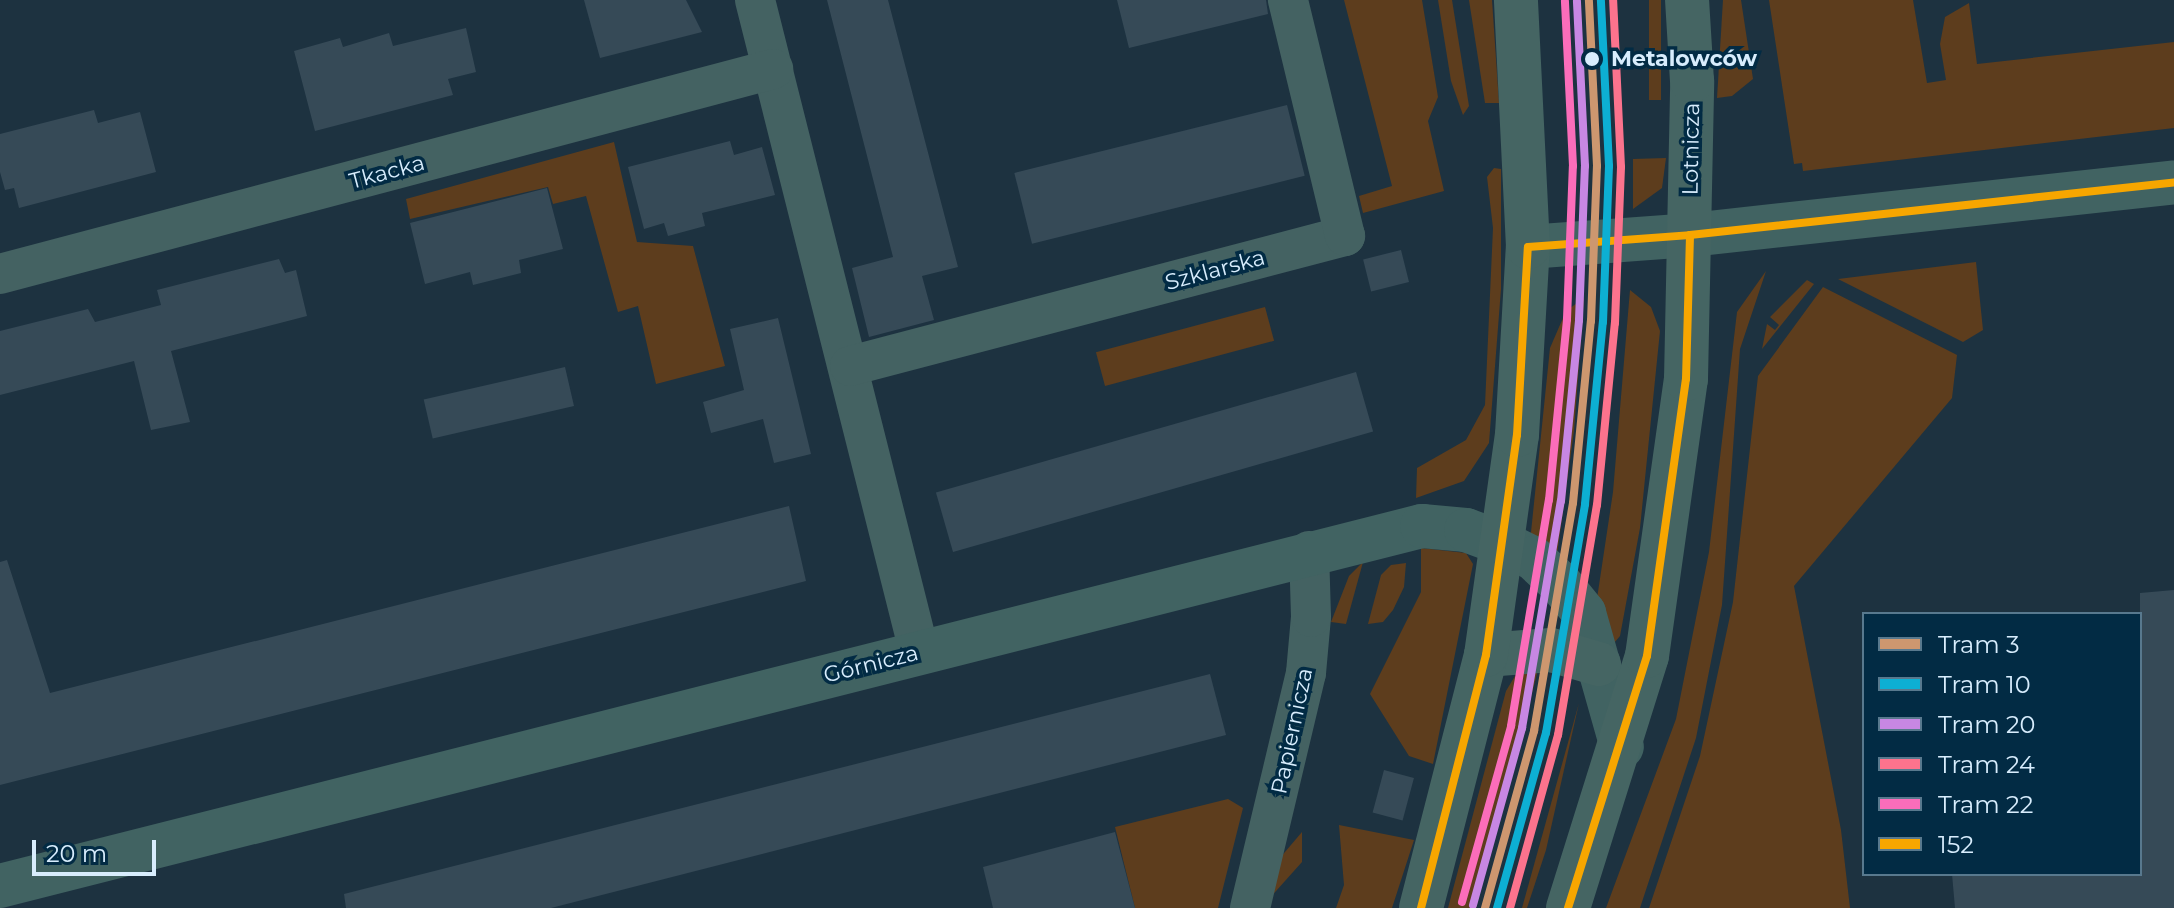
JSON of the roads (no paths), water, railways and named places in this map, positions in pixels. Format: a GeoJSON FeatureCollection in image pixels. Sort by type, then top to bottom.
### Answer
{"type":"FeatureCollection","features":[{"type":"Feature","properties":{"kind":"main road"},"geometry":{"type":"LineString","coordinates":[[1421,908],[1486,655],[1504,544],[1523,364],[1528,247],[1516,0]]}},
{"type":"Feature","properties":{"kind":"main road","name":"Lotnicza"},"geometry":{"type":"LineString","coordinates":[[1568,908],[1622,747],[1647,656],[1686,379],[1690,235],[1687,0]]}},
{"type":"Feature","properties":{"kind":"main road"},"geometry":{"type":"LineString","coordinates":[[1486,655],[1551,650],[1599,664]]}},
{"type":"Feature","properties":{"kind":"street"},"geometry":{"type":"LineString","coordinates":[[755,0],[850,366],[919,651]]}},
{"type":"Feature","properties":{"kind":"street","name":"Szklarska"},"geometry":{"type":"LineString","coordinates":[[850,366],[1345,236],[1288,0]]}},
{"type":"Feature","properties":{"kind":"street","name":"Tkacka"},"geometry":{"type":"LineString","coordinates":[[0,274],[773,69]]}},
{"type":"Feature","properties":{"kind":"street"},"geometry":{"type":"LineString","coordinates":[[1528,247],[1690,235],[2174,182]]}},
{"type":"Feature","properties":{"kind":"street","name":"Górnicza"},"geometry":{"type":"LineString","coordinates":[[0,886],[1309,551],[1422,526],[1466,530],[1504,544],[1533,558],[1559,582],[1584,613],[1622,747]]}},
{"type":"Feature","properties":{"kind":"street","name":"Papiernicza"},"geometry":{"type":"LineString","coordinates":[[1250,908],[1306,673],[1311,617],[1309,551]]}},
{"type":"Feature","properties":{"kind":"tram line","name":"3"},"geometry":{"type":"LineString","coordinates":[[1485,908],[1534,731],[1573,503],[1591,321],[1597,166],[1589,0]]}},
{"type":"Feature","properties":{"kind":"tram line","name":"10"},"geometry":{"type":"LineString","coordinates":[[1497,908],[1546,733],[1585,504],[1603,322],[1609,166],[1601,0]]}},
{"type":"Feature","properties":{"kind":"tram line","name":"24"},"geometry":{"type":"LineString","coordinates":[[1510,908],[1558,735],[1597,505],[1615,323],[1621,167],[1613,0]]}},
{"type":"Feature","properties":{"kind":"tram line","name":"22"},"geometry":{"type":"LineString","coordinates":[[1462,902],[1511,726],[1549,500],[1567,319],[1573,166],[1565,1]]}},
{"type":"Feature","properties":{"kind":"tram line","name":"20"},"geometry":{"type":"LineString","coordinates":[[1473,905],[1522,728],[1561,501],[1579,320],[1585,166],[1577,1]]}},
{"type":"Feature","properties":{"kind":"place","name":"Metalowców"},"geometry":{"type":"Point","coordinates":[1592,59]}}]}
